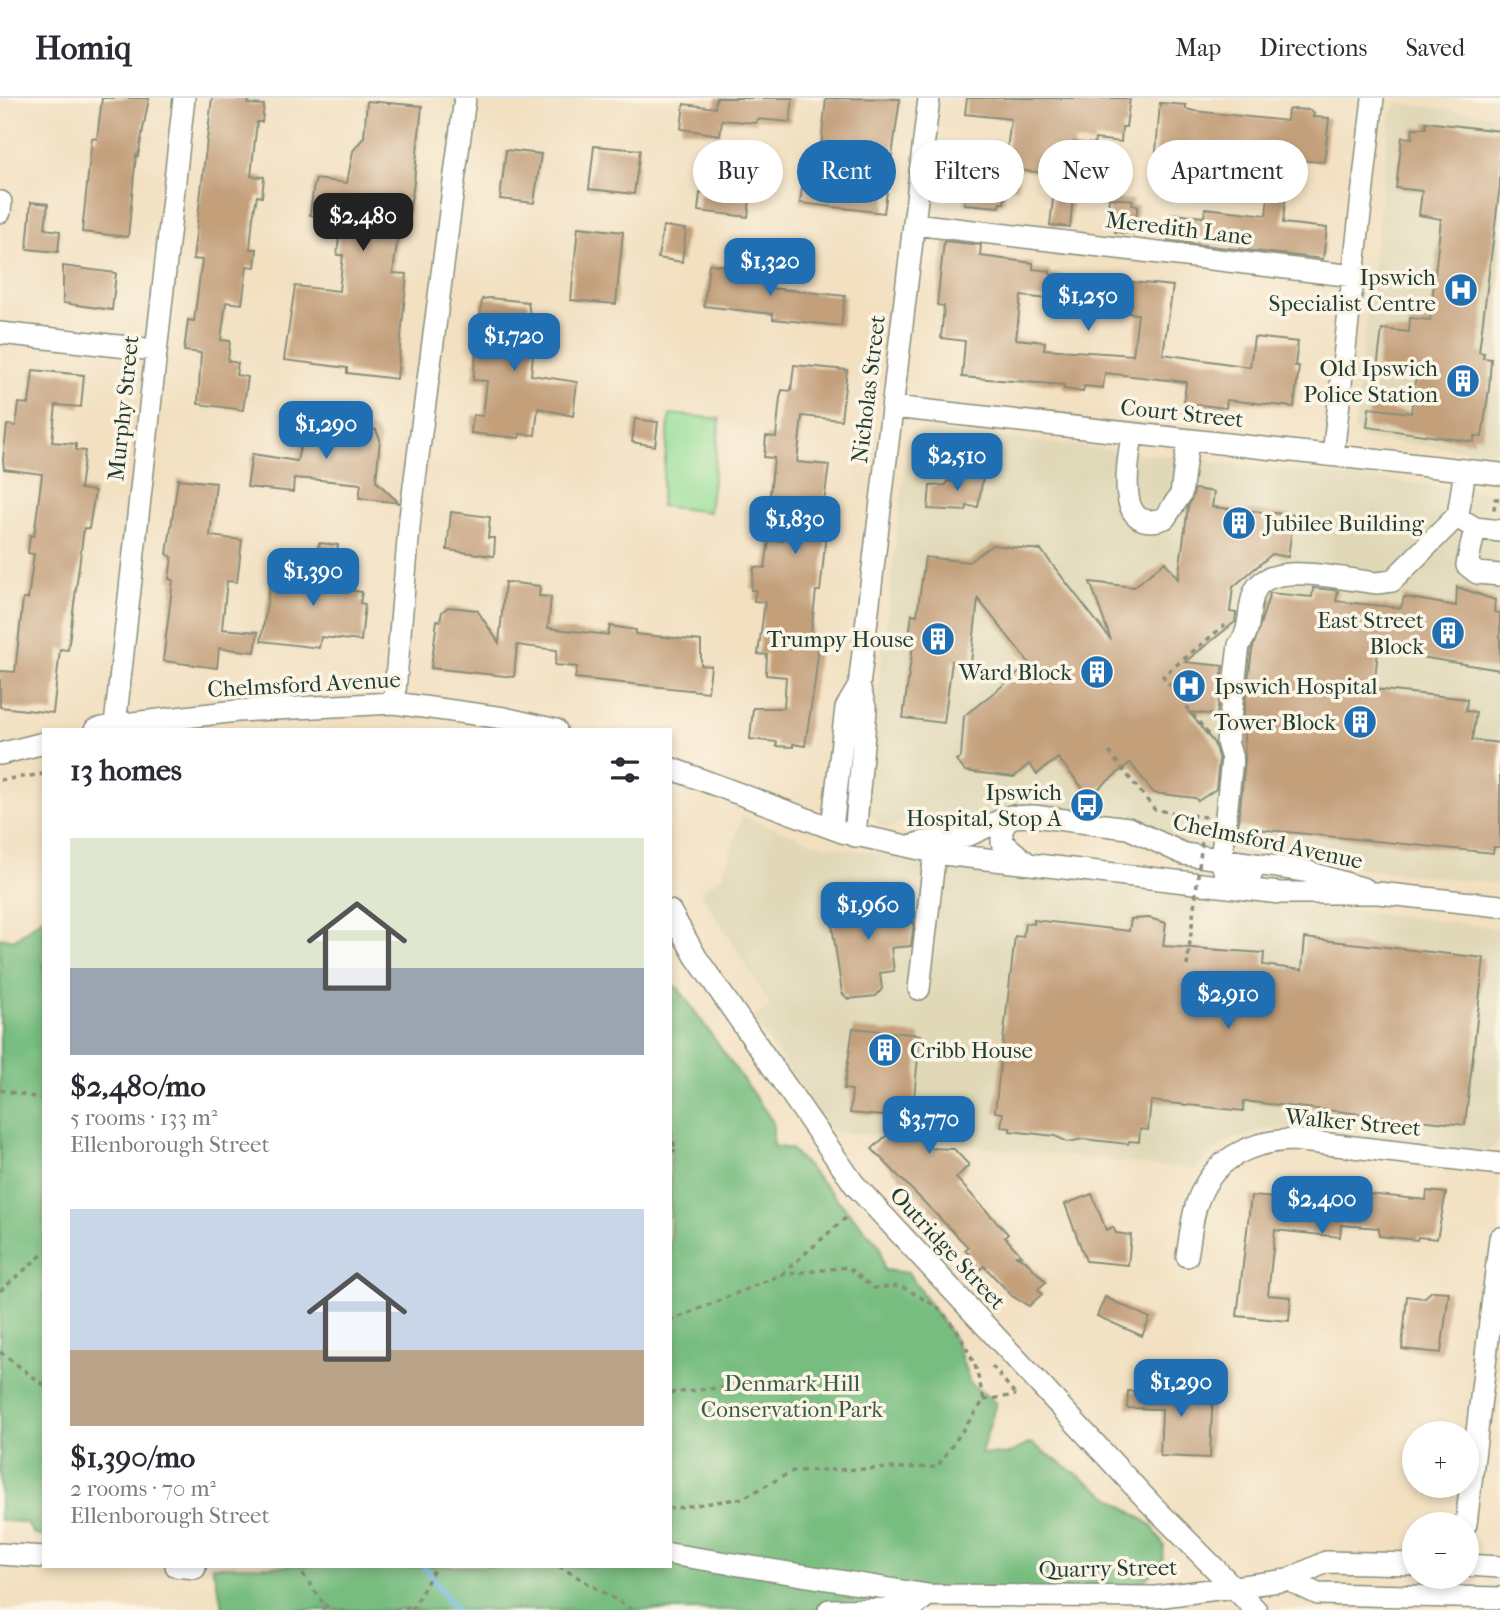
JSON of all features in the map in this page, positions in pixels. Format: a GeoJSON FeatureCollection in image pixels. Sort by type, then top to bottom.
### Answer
{"type":"FeatureCollection","features":[{"type":"Feature","properties":{"kind":"street","name":"Murphy Street"},"geometry":{"type":"LineString","coordinates":[[105,727],[155,350],[184,98]]}},
{"type":"Feature","properties":{"kind":"street"},"geometry":{"type":"LineString","coordinates":[[394,704],[410,517],[465,98]]}},
{"type":"Feature","properties":{"kind":"street","name":"Nicholas Street"},"geometry":{"type":"LineString","coordinates":[[832,828],[846,708],[859,686],[929,98]]}},
{"type":"Feature","properties":{"kind":"street"},"geometry":{"type":"LineString","coordinates":[[1333,455],[1373,98]]}},
{"type":"Feature","properties":{"kind":"street"},"geometry":{"type":"LineString","coordinates":[[0,212],[1,202]]}},
{"type":"Feature","properties":{"kind":"street","name":"Meredith Lane"},"geometry":{"type":"LineString","coordinates":[[914,224],[1354,276]]}},
{"type":"Feature","properties":{"kind":"street"},"geometry":{"type":"LineString","coordinates":[[0,333],[155,350]]}},
{"type":"Feature","properties":{"kind":"street","name":"Court Street"},"geometry":{"type":"LineString","coordinates":[[893,407],[1500,474]]}},
{"type":"Feature","properties":{"kind":"street"},"geometry":{"type":"LineString","coordinates":[[1132,434],[1126,494],[1136,514],[1149,520],[1167,516],[1177,504],[1188,441]]}},
{"type":"Feature","properties":{"kind":"street"},"geometry":{"type":"LineString","coordinates":[[1465,470],[1466,564],[1477,573],[1500,575]]}},
{"type":"Feature","properties":{"kind":"street"},"geometry":{"type":"LineString","coordinates":[[1466,523],[1500,531]]}},
{"type":"Feature","properties":{"kind":"street"},"geometry":{"type":"LineString","coordinates":[[1222,859],[1232,759],[1220,741],[1239,645],[1246,636],[1254,590],[1267,577],[1289,573],[1369,582],[1392,581],[1466,523]]}},
{"type":"Feature","properties":{"kind":"street","name":"Nicholas Street"},"geometry":{"type":"LineString","coordinates":[[855,836],[866,706],[859,686]]}},
{"type":"Feature","properties":{"kind":"street","name":"Chelmsford Avenue"},"geometry":{"type":"LineString","coordinates":[[105,727],[246,720],[394,704],[504,718],[547,728]]}},
{"type":"Feature","properties":{"kind":"street"},"geometry":{"type":"LineString","coordinates":[[0,754],[42,744]]}},
{"type":"Feature","properties":{"kind":"street","name":"Chelmsford Avenue"},"geometry":{"type":"LineString","coordinates":[[672,769],[855,836],[935,852],[1291,894],[1371,893],[1500,906]]}},
{"type":"Feature","properties":{"kind":"street"},"geometry":{"type":"LineString","coordinates":[[1011,816],[1002,829],[1002,842],[1029,864]]}},
{"type":"Feature","properties":{"kind":"street","name":"Chelmsford Avenue"},"geometry":{"type":"LineString","coordinates":[[903,845],[969,835],[1011,816],[1123,827],[1147,836],[1172,851],[1317,874],[1371,893]]}},
{"type":"Feature","properties":{"kind":"street"},"geometry":{"type":"LineString","coordinates":[[1147,836],[1156,860],[1150,878]]}},
{"type":"Feature","properties":{"kind":"street"},"geometry":{"type":"LineString","coordinates":[[919,989],[935,852]]}},
{"type":"Feature","properties":{"kind":"street","name":"Outridge Street"},"geometry":{"type":"LineString","coordinates":[[672,915],[696,957],[854,1184],[1184,1539],[1256,1610]]}},
{"type":"Feature","properties":{"kind":"street","name":"Walker Street"},"geometry":{"type":"LineString","coordinates":[[1187,1256],[1202,1190],[1247,1147],[1268,1140],[1293,1140],[1500,1164]]}},
{"type":"Feature","properties":{"kind":"street"},"geometry":{"type":"LineString","coordinates":[[1467,1512],[1500,1238]]}},
{"type":"Feature","properties":{"kind":"street"},"geometry":{"type":"LineString","coordinates":[[0,1553],[42,1557]]}},
{"type":"Feature","properties":{"kind":"street","name":"Quarry Street"},"geometry":{"type":"LineString","coordinates":[[672,1554],[928,1595],[1156,1598],[1288,1580],[1326,1562],[1402,1564]]}},
{"type":"Feature","properties":{"kind":"street"},"geometry":{"type":"LineString","coordinates":[[1479,1565],[1500,1566]]}},
{"type":"Feature","properties":{"kind":"street","name":"Quarry Street"},"geometry":{"type":"LineString","coordinates":[[1288,1580],[1318,1594],[1419,1589]]}},
{"type":"Feature","properties":{"kind":"street","name":"Quarry Street"},"geometry":{"type":"LineString","coordinates":[[1467,1589],[1500,1598]]}},
{"type":"Feature","properties":{"kind":"street"},"geometry":{"type":"LineString","coordinates":[[829,1610],[911,1609],[928,1595]]}},
{"type":"Feature","properties":{"kind":"path"},"geometry":{"type":"LineString","coordinates":[[1220,741],[1163,676],[1232,620]]}},
{"type":"Feature","properties":{"kind":"path"},"geometry":{"type":"LineString","coordinates":[[1109,752],[1155,810],[1205,817],[1187,966]]}},
{"type":"Feature","properties":{"kind":"path"},"geometry":{"type":"LineString","coordinates":[[0,780],[42,774]]}},
{"type":"Feature","properties":{"kind":"path"},"geometry":{"type":"LineString","coordinates":[[0,1090],[42,1099]]}},
{"type":"Feature","properties":{"kind":"path"},"geometry":{"type":"LineString","coordinates":[[780,1275],[849,1215]]}},
{"type":"Feature","properties":{"kind":"path"},"geometry":{"type":"LineString","coordinates":[[0,1291],[42,1255]]}},
{"type":"Feature","properties":{"kind":"path"},"geometry":{"type":"LineString","coordinates":[[672,1320],[780,1275],[848,1267],[873,1289],[901,1286],[937,1307],[957,1330],[975,1365],[984,1400]]}},
{"type":"Feature","properties":{"kind":"path"},"geometry":{"type":"LineString","coordinates":[[0,1352],[42,1384]]}},
{"type":"Feature","properties":{"kind":"path"},"geometry":{"type":"LineString","coordinates":[[672,1393],[813,1378]]}},
{"type":"Feature","properties":{"kind":"path"},"geometry":{"type":"LineString","coordinates":[[672,1509],[743,1498],[793,1471],[937,1467],[984,1400],[1047,1392]]}},
{"type":"Feature","properties":{"kind":"path"},"geometry":{"type":"LineString","coordinates":[[298,1568],[324,1604],[334,1610]]}},
{"type":"Feature","properties":{"kind":"path"},"geometry":{"type":"LineString","coordinates":[[395,1610],[411,1609],[435,1568]]}},
{"type":"Feature","properties":{"kind":"path"},"geometry":{"type":"LineString","coordinates":[[562,1568],[633,1610]]}},
{"type":"Feature","properties":{"kind":"path"},"geometry":{"type":"LineString","coordinates":[[324,1604],[324,1610]]}},
{"type":"Feature","properties":{"kind":"shaded area"},"geometry":{"type":"Polygon","coordinates":[[[1395,105],[1500,116],[1500,449],[1494,453],[1364,439],[1354,430],[1390,116],[1395,105]]]}},
{"type":"Feature","properties":{"kind":"shaded area","name":"Ipswich Hospital"},"geometry":{"type":"Polygon","coordinates":[[[923,429],[1500,493],[1500,884],[1184,848],[1142,824],[961,827],[946,822],[905,821],[887,829],[878,825],[866,809],[865,795],[908,441],[912,432],[923,429]]]}},
{"type":"Feature","properties":{"kind":"shaded area"},"geometry":{"type":"Polygon","coordinates":[[[742,816],[811,842],[847,849],[1500,928],[1500,1140],[1490,1149],[1475,1152],[1297,1130],[1268,1129],[1231,1140],[1210,1154],[1195,1170],[831,1131],[753,1018],[770,1005],[700,891],[722,877],[742,816]]]}},
{"type":"Feature","properties":{"kind":"green space"},"geometry":{"type":"Polygon","coordinates":[[[670,414],[720,419],[709,512],[660,506],[670,414]]]}},
{"type":"Feature","properties":{"kind":"green space"},"geometry":{"type":"Polygon","coordinates":[[[42,918],[42,1536],[34,1534],[26,1523],[0,1520],[0,937],[14,940],[42,918]]]}},
{"type":"Feature","properties":{"kind":"green space","name":"Denmark Hill Conservation Park"},"geometry":{"type":"Polygon","coordinates":[[[672,984],[679,989],[773,1122],[773,1146],[791,1149],[880,1246],[884,1270],[908,1273],[955,1340],[970,1383],[996,1403],[981,1454],[1006,1455],[1031,1443],[1151,1525],[1164,1546],[1162,1565],[1131,1591],[858,1610],[224,1610],[213,1568],[672,1568],[672,984]]]}},
{"type":"Feature","properties":{"kind":"building"},"geometry":{"type":"Polygon","coordinates":[[[102,98],[149,98],[138,156],[136,155],[128,237],[82,232],[92,138],[97,139],[102,98]]]}},
{"type":"Feature","properties":{"kind":"building"},"geometry":{"type":"Polygon","coordinates":[[[212,98],[249,98],[248,104],[264,105],[262,122],[257,122],[251,176],[264,177],[262,197],[257,196],[253,217],[250,249],[257,249],[255,267],[247,266],[242,304],[226,302],[221,340],[230,341],[228,361],[238,363],[236,375],[248,377],[243,410],[198,404],[201,353],[184,351],[188,320],[194,321],[202,260],[193,259],[212,98]]]}},
{"type":"Feature","properties":{"kind":"building"},"geometry":{"type":"Polygon","coordinates":[[[716,98],[793,98],[790,122],[722,120],[720,135],[681,129],[684,104],[715,108],[716,98]]]}},
{"type":"Feature","properties":{"kind":"building"},"geometry":{"type":"Polygon","coordinates":[[[826,98],[900,99],[894,140],[822,140],[826,98]]]}},
{"type":"Feature","properties":{"kind":"building"},"geometry":{"type":"Polygon","coordinates":[[[967,98],[1130,98],[1121,140],[1038,140],[1038,172],[1024,171],[1024,140],[1008,140],[1011,119],[965,114],[967,98]]]}},
{"type":"Feature","properties":{"kind":"building"},"geometry":{"type":"Polygon","coordinates":[[[367,101],[422,106],[413,190],[406,228],[399,228],[393,273],[407,274],[397,379],[347,373],[347,368],[284,360],[295,286],[339,291],[343,255],[337,255],[341,220],[310,215],[313,190],[316,179],[347,183],[353,151],[364,137],[367,101]]]}},
{"type":"Feature","properties":{"kind":"building"},"geometry":{"type":"Polygon","coordinates":[[[1160,103],[1186,105],[1186,109],[1194,111],[1287,121],[1288,110],[1293,109],[1309,110],[1314,113],[1313,117],[1329,118],[1324,162],[1308,161],[1308,140],[1157,140],[1160,103]]]}},
{"type":"Feature","properties":{"kind":"building"},"geometry":{"type":"Polygon","coordinates":[[[1426,122],[1500,131],[1500,185],[1479,352],[1484,353],[1483,358],[1491,359],[1489,389],[1482,437],[1474,436],[1474,442],[1367,427],[1369,408],[1411,413],[1416,373],[1377,369],[1382,329],[1409,332],[1410,318],[1430,320],[1441,219],[1419,215],[1422,191],[1396,188],[1402,137],[1412,138],[1413,128],[1426,128],[1426,122]]]}},
{"type":"Feature","properties":{"kind":"building"},"geometry":{"type":"Polygon","coordinates":[[[594,146],[640,150],[634,194],[589,189],[594,146]]]}},
{"type":"Feature","properties":{"kind":"building"},"geometry":{"type":"Polygon","coordinates":[[[506,150],[541,154],[534,203],[500,199],[506,150]]]}},
{"type":"Feature","properties":{"kind":"building"},"geometry":{"type":"Polygon","coordinates":[[[31,202],[48,204],[45,229],[60,231],[58,252],[27,249],[31,202]]]}},
{"type":"Feature","properties":{"kind":"building"},"geometry":{"type":"Polygon","coordinates":[[[699,203],[750,203],[748,217],[698,211],[699,203]]]}},
{"type":"Feature","properties":{"kind":"building"},"geometry":{"type":"Polygon","coordinates":[[[800,203],[885,203],[884,213],[800,203]]]}},
{"type":"Feature","properties":{"kind":"building"},"geometry":{"type":"Polygon","coordinates":[[[964,203],[1000,203],[999,207],[964,203]]]}},
{"type":"Feature","properties":{"kind":"building"},"geometry":{"type":"Polygon","coordinates":[[[1053,203],[1072,203],[1070,227],[1050,225],[1053,203]]]}},
{"type":"Feature","properties":{"kind":"building"},"geometry":{"type":"Polygon","coordinates":[[[1109,203],[1132,203],[1138,206],[1133,234],[1115,232],[1116,224],[1107,223],[1109,203]]]}},
{"type":"Feature","properties":{"kind":"building"},"geometry":{"type":"Polygon","coordinates":[[[1267,203],[1285,203],[1283,223],[1327,228],[1323,259],[1168,241],[1170,214],[1204,217],[1205,208],[1266,215],[1267,203]]]}},
{"type":"Feature","properties":{"kind":"building"},"geometry":{"type":"Polygon","coordinates":[[[663,226],[686,229],[682,262],[658,258],[663,226]]]}},
{"type":"Feature","properties":{"kind":"building"},"geometry":{"type":"Polygon","coordinates":[[[578,227],[623,232],[616,304],[571,300],[578,227]]]}},
{"type":"Feature","properties":{"kind":"building"},"geometry":{"type":"Polygon","coordinates":[[[944,241],[981,245],[980,256],[1033,263],[1033,269],[1050,271],[1050,274],[1173,286],[1163,354],[1250,367],[1254,337],[1298,342],[1295,366],[1299,366],[1294,407],[1227,400],[1226,408],[1184,403],[1186,382],[1105,373],[1103,388],[1084,386],[1083,392],[1064,389],[1064,385],[962,377],[965,341],[941,338],[944,306],[937,305],[944,241]],[[1021,296],[1016,339],[1045,342],[1044,349],[1133,355],[1138,314],[1092,308],[1077,302],[1021,296]]]}},
{"type":"Feature","properties":{"kind":"building"},"geometry":{"type":"Polygon","coordinates":[[[709,264],[735,267],[735,271],[754,273],[753,279],[771,281],[770,288],[845,296],[841,326],[773,319],[773,314],[704,306],[709,264]]]}},
{"type":"Feature","properties":{"kind":"building"},"geometry":{"type":"Polygon","coordinates":[[[63,266],[116,273],[112,310],[63,303],[63,266]]]}},
{"type":"Feature","properties":{"kind":"building"},"geometry":{"type":"Polygon","coordinates":[[[482,299],[528,302],[530,315],[537,316],[531,375],[577,382],[573,416],[538,408],[535,435],[520,434],[519,438],[471,433],[473,415],[483,416],[487,381],[473,380],[482,299]]]}},
{"type":"Feature","properties":{"kind":"building"},"geometry":{"type":"Polygon","coordinates":[[[794,365],[847,370],[841,420],[802,416],[797,462],[829,465],[820,532],[826,533],[822,574],[820,591],[816,591],[810,642],[819,643],[815,681],[805,746],[793,744],[793,747],[776,746],[777,742],[750,739],[753,708],[784,708],[786,677],[766,675],[767,655],[758,654],[765,602],[754,601],[756,590],[751,590],[754,567],[765,568],[769,540],[783,541],[788,509],[775,508],[775,504],[769,503],[774,458],[764,457],[766,436],[776,437],[782,390],[791,391],[794,365]]]}},
{"type":"Feature","properties":{"kind":"building"},"geometry":{"type":"Polygon","coordinates":[[[33,370],[84,375],[81,407],[56,405],[52,442],[76,444],[76,450],[85,451],[80,489],[95,491],[89,529],[84,528],[68,650],[60,649],[53,713],[0,707],[0,671],[15,672],[23,599],[28,599],[34,554],[28,553],[30,535],[34,536],[42,474],[4,469],[3,460],[7,425],[16,426],[19,403],[29,404],[33,370]]]}},
{"type":"Feature","properties":{"kind":"building"},"geometry":{"type":"Polygon","coordinates":[[[342,419],[351,419],[358,429],[376,430],[380,439],[376,481],[399,503],[359,498],[361,484],[294,478],[293,492],[247,487],[252,454],[297,461],[302,438],[313,425],[332,426],[342,419]]]}},
{"type":"Feature","properties":{"kind":"building"},"geometry":{"type":"Polygon","coordinates":[[[635,419],[658,422],[655,446],[632,442],[635,419]]]}},
{"type":"Feature","properties":{"kind":"building"},"geometry":{"type":"Polygon","coordinates":[[[956,471],[983,477],[978,507],[967,506],[966,511],[928,509],[930,486],[946,485],[947,481],[955,482],[956,471]]]}},
{"type":"Feature","properties":{"kind":"building"},"geometry":{"type":"Polygon","coordinates":[[[178,479],[216,483],[210,536],[242,540],[237,582],[227,581],[222,629],[258,632],[255,652],[219,648],[217,668],[163,661],[173,580],[169,579],[172,557],[167,554],[178,479]]]}},
{"type":"Feature","properties":{"kind":"building","name":"Ward Block"},"geometry":{"type":"Polygon","coordinates":[[[1195,489],[1214,492],[1212,507],[1294,515],[1288,557],[1272,554],[1233,587],[1230,612],[1236,613],[1235,622],[1185,662],[1223,666],[1217,715],[1189,712],[1214,743],[1219,760],[1216,789],[1198,801],[1195,798],[1154,793],[1130,763],[1089,796],[1058,758],[1037,774],[1029,764],[1014,777],[965,771],[956,760],[961,757],[964,716],[1030,664],[978,599],[971,663],[952,661],[944,723],[903,718],[914,637],[909,636],[912,614],[917,615],[925,557],[969,562],[992,545],[1041,550],[1111,640],[1090,582],[1134,587],[1165,562],[1178,579],[1188,507],[1195,489]]]}},
{"type":"Feature","properties":{"kind":"building"},"geometry":{"type":"Polygon","coordinates":[[[451,512],[490,517],[488,538],[495,538],[494,556],[447,550],[451,512]]]}},
{"type":"Feature","properties":{"kind":"building"},"geometry":{"type":"Polygon","coordinates":[[[319,543],[338,545],[333,588],[362,592],[360,603],[365,604],[361,641],[321,637],[319,648],[261,641],[271,578],[314,583],[319,543]]]}},
{"type":"Feature","properties":{"kind":"building"},"geometry":{"type":"Polygon","coordinates":[[[505,582],[540,586],[539,596],[551,597],[548,628],[608,635],[610,626],[636,630],[636,634],[701,641],[701,665],[711,666],[708,692],[575,678],[577,667],[555,665],[557,650],[517,645],[514,677],[431,668],[437,620],[440,621],[442,612],[448,607],[477,610],[499,643],[505,582]]]}},
{"type":"Feature","properties":{"kind":"building","name":"Tower Block"},"geometry":{"type":"Polygon","coordinates":[[[1457,587],[1495,600],[1494,612],[1500,613],[1500,670],[1378,650],[1374,689],[1467,699],[1466,711],[1476,712],[1472,740],[1500,743],[1500,847],[1494,847],[1493,853],[1238,827],[1245,760],[1243,718],[1252,650],[1270,593],[1312,597],[1313,588],[1333,590],[1338,591],[1336,601],[1401,608],[1404,597],[1456,606],[1457,587]]]}},
{"type":"Feature","properties":{"kind":"building"},"geometry":{"type":"Polygon","coordinates":[[[900,894],[905,923],[914,922],[911,946],[891,948],[894,971],[880,973],[882,989],[876,996],[848,999],[842,993],[829,904],[900,894]]]}},
{"type":"Feature","properties":{"kind":"building"},"geometry":{"type":"Polygon","coordinates":[[[1149,918],[1166,923],[1163,946],[1264,953],[1263,965],[1302,970],[1305,938],[1484,958],[1465,1125],[1244,1101],[1243,1111],[1151,1101],[1148,1130],[1140,1129],[1139,1142],[1129,1141],[1128,1144],[1083,1139],[1068,1142],[1055,1136],[1010,1131],[1010,1128],[1001,1127],[1003,1113],[995,1112],[1015,936],[1023,937],[1025,923],[1034,924],[1034,920],[1129,931],[1131,919],[1149,918]]]}},
{"type":"Feature","properties":{"kind":"building"},"geometry":{"type":"Polygon","coordinates":[[[853,1028],[920,1035],[911,1130],[927,1148],[954,1149],[969,1165],[956,1178],[1008,1234],[1005,1237],[1021,1255],[1015,1255],[1025,1260],[1046,1282],[1038,1289],[1042,1294],[1029,1306],[1012,1296],[984,1266],[981,1269],[965,1250],[968,1247],[872,1149],[905,1118],[850,1113],[852,1090],[844,1089],[853,1028]]]}},
{"type":"Feature","properties":{"kind":"building"},"geometry":{"type":"Polygon","coordinates":[[[1427,1191],[1446,1193],[1437,1239],[1379,1236],[1379,1228],[1341,1225],[1340,1237],[1275,1230],[1268,1295],[1291,1297],[1289,1321],[1237,1316],[1251,1196],[1367,1205],[1368,1194],[1426,1200],[1427,1191]]]}},
{"type":"Feature","properties":{"kind":"building"},"geometry":{"type":"Polygon","coordinates":[[[1092,1194],[1106,1230],[1113,1227],[1116,1233],[1131,1235],[1128,1265],[1086,1261],[1065,1204],[1092,1194]]]}},
{"type":"Feature","properties":{"kind":"building"},"geometry":{"type":"Polygon","coordinates":[[[1432,1291],[1449,1292],[1441,1353],[1402,1349],[1407,1296],[1424,1298],[1432,1291]]]}},
{"type":"Feature","properties":{"kind":"building"},"geometry":{"type":"Polygon","coordinates":[[[1105,1297],[1150,1318],[1142,1336],[1097,1316],[1105,1297]]]}},
{"type":"Feature","properties":{"kind":"building"},"geometry":{"type":"Polygon","coordinates":[[[1170,1387],[1213,1388],[1210,1458],[1160,1456],[1162,1409],[1127,1408],[1128,1391],[1167,1393],[1170,1387]]]}},
{"type":"Feature","properties":{"kind":"waterway"},"geometry":{"type":"LineString","coordinates":[[425,1568],[455,1610]]}},
{"type":"Feature","properties":{"kind":"place","name":"Ipswich Specialist Centre"},"geometry":{"type":"Point","coordinates":[1461,290]}},
{"type":"Feature","properties":{"kind":"place","name":"Old Ipswich Police Station"},"geometry":{"type":"Point","coordinates":[1463,381]}},
{"type":"Feature","properties":{"kind":"place","name":"Jubilee Building"},"geometry":{"type":"Point","coordinates":[1239,523]}},
{"type":"Feature","properties":{"kind":"place","name":"East Street Block"},"geometry":{"type":"Point","coordinates":[1448,633]}},
{"type":"Feature","properties":{"kind":"place","name":"Trumpy House"},"geometry":{"type":"Point","coordinates":[938,639]}},
{"type":"Feature","properties":{"kind":"place","name":"Ward Block"},"geometry":{"type":"Point","coordinates":[1097,672]}},
{"type":"Feature","properties":{"kind":"place","name":"Ipswich Hospital"},"geometry":{"type":"Point","coordinates":[1189,686]}},
{"type":"Feature","properties":{"kind":"place","name":"Tower Block"},"geometry":{"type":"Point","coordinates":[1360,722]}},
{"type":"Feature","properties":{"kind":"place","name":"Ipswich Hospital, Stop A"},"geometry":{"type":"Point","coordinates":[1087,805]}},
{"type":"Feature","properties":{"kind":"place","name":"Cribb House"},"geometry":{"type":"Point","coordinates":[885,1050]}}]}
